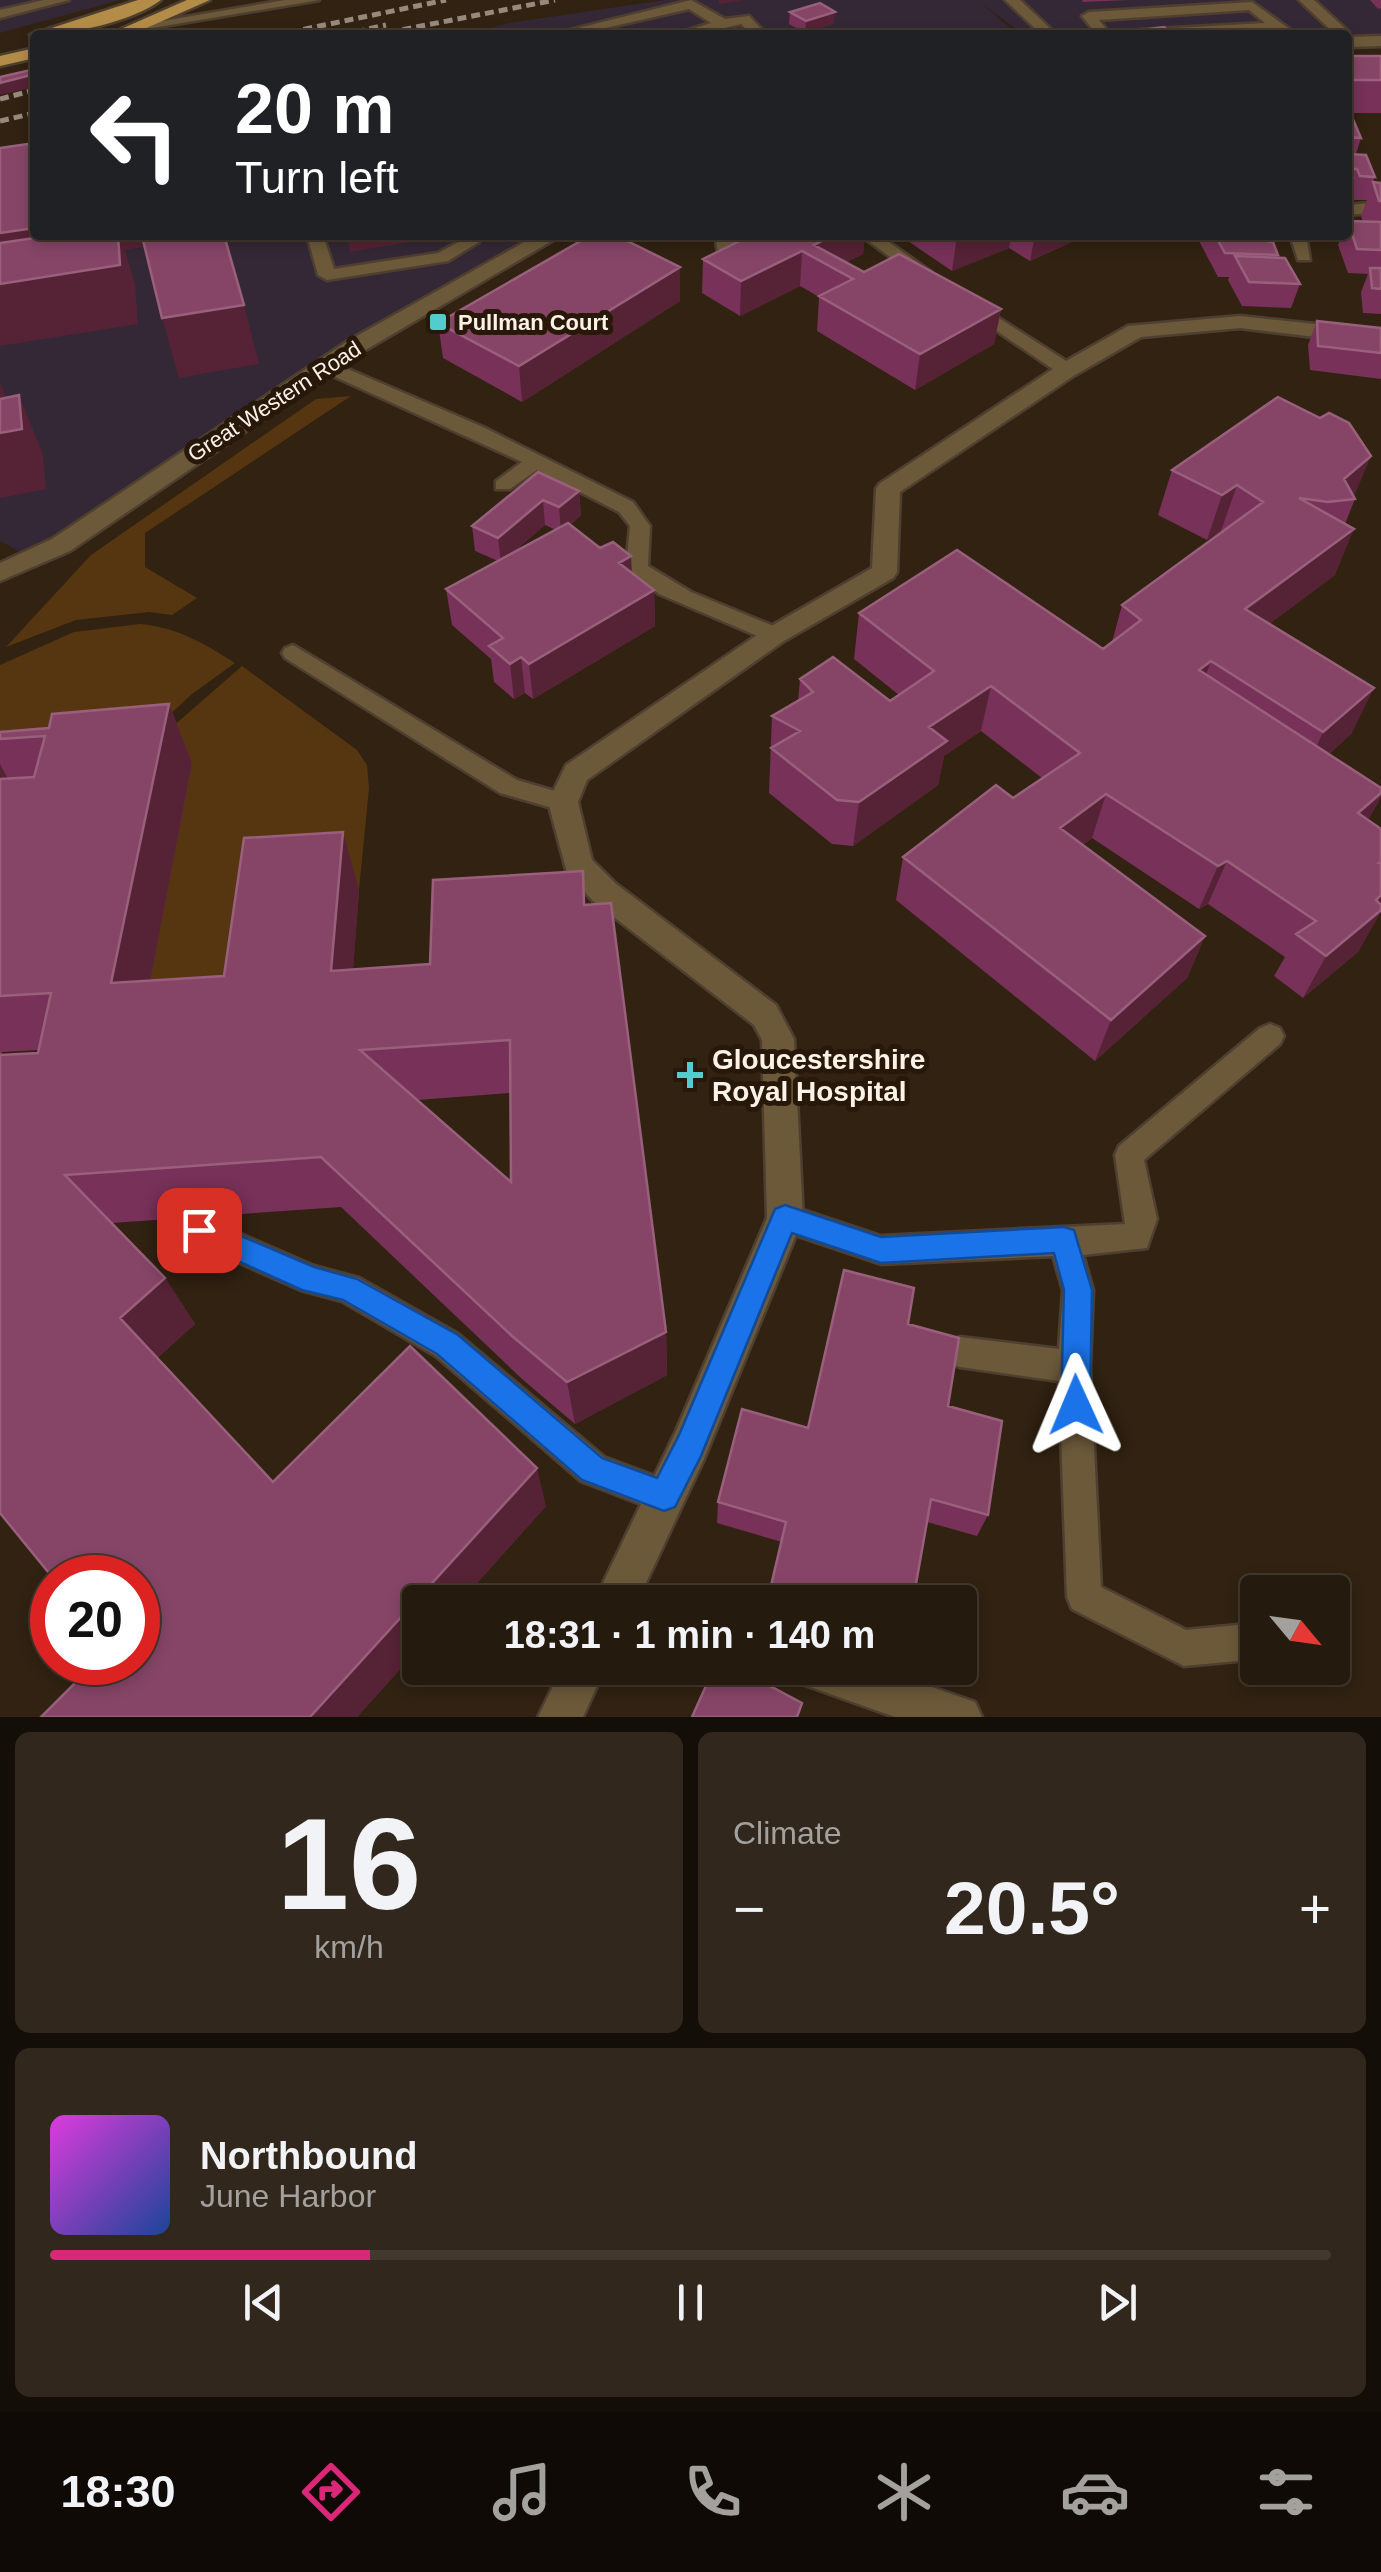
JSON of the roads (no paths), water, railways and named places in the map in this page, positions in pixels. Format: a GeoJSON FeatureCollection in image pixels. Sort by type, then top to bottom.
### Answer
{"type":"FeatureCollection","features":[{"type":"Feature","properties":{"kind":"main road"},"geometry":{"type":"LineString","coordinates":[[57,30],[105,18],[152,0]]}},
{"type":"Feature","properties":{"kind":"main road"},"geometry":{"type":"LineString","coordinates":[[125,30],[202,0]]}},
{"type":"Feature","properties":{"kind":"main road"},"geometry":{"type":"LineString","coordinates":[[0,44],[30,37]]}},
{"type":"Feature","properties":{"kind":"main road"},"geometry":{"type":"LineString","coordinates":[[0,61],[30,54]]}},
{"type":"Feature","properties":{"kind":"street"},"geometry":{"type":"LineString","coordinates":[[1352,39],[1381,41]]}},
{"type":"Feature","properties":{"kind":"street","name":"Great Western Road"},"geometry":{"type":"LineString","coordinates":[[0,573],[61,545],[326,366],[543,240]]}},
{"type":"Feature","properties":{"kind":"street"},"geometry":{"type":"LineString","coordinates":[[624,1585],[690,1445],[785,1218],[778,1039],[766,1015],[604,892],[578,865],[563,802],[576,773],[775,635],[884,572],[888,489],[1067,370],[1136,331],[1240,322],[1381,338]]}},
{"type":"Feature","properties":{"kind":"street"},"geometry":{"type":"LineString","coordinates":[[560,1717],[576,1685]]}},
{"type":"Feature","properties":{"kind":"street"},"geometry":{"type":"LineString","coordinates":[[865,1685],[960,1717]]}},
{"type":"Feature","properties":{"kind":"lane"},"geometry":{"type":"LineString","coordinates":[[0,14],[62,0]]}},
{"type":"Feature","properties":{"kind":"lane"},"geometry":{"type":"LineString","coordinates":[[140,26],[312,0]]}},
{"type":"Feature","properties":{"kind":"lane"},"geometry":{"type":"LineString","coordinates":[[1012,0],[1045,30]]}},
{"type":"Feature","properties":{"kind":"lane"},"geometry":{"type":"LineString","coordinates":[[1306,0],[1338,30]]}},
{"type":"Feature","properties":{"kind":"lane"},"geometry":{"type":"LineString","coordinates":[[579,30],[691,4],[723,24]]}},
{"type":"Feature","properties":{"kind":"lane"},"geometry":{"type":"LineString","coordinates":[[1100,30],[1088,16],[1252,6],[1285,30]]}},
{"type":"Feature","properties":{"kind":"lane"},"geometry":{"type":"LineString","coordinates":[[699,30],[744,19],[755,30]]}},
{"type":"Feature","properties":{"kind":"lane"},"geometry":{"type":"LineString","coordinates":[[1352,210],[1381,207]]}},
{"type":"Feature","properties":{"kind":"lane"},"geometry":{"type":"LineString","coordinates":[[316,240],[327,275],[442,257],[470,240]]}},
{"type":"Feature","properties":{"kind":"lane"},"geometry":{"type":"LineString","coordinates":[[725,240],[724,249],[748,257],[762,254],[770,247],[765,240]]}},
{"type":"Feature","properties":{"kind":"lane"},"geometry":{"type":"LineString","coordinates":[[875,240],[1067,370]]}},
{"type":"Feature","properties":{"kind":"lane"},"geometry":{"type":"LineString","coordinates":[[1299,240],[1304,256]]}},
{"type":"Feature","properties":{"kind":"lane"},"geometry":{"type":"LineString","coordinates":[[326,366],[537,461],[626,507],[640,526],[636,568],[654,585],[742,616],[775,635]]}},
{"type":"Feature","properties":{"kind":"lane"},"geometry":{"type":"LineString","coordinates":[[503,485],[537,461]]}},
{"type":"Feature","properties":{"kind":"lane"},"geometry":{"type":"LineString","coordinates":[[293,653],[509,787],[563,802]]}},
{"type":"Feature","properties":{"kind":"lane"},"geometry":{"type":"LineString","coordinates":[[785,1218],[881,1250],[1136,1238],[1142,1219],[1129,1155],[1270,1036]]}},
{"type":"Feature","properties":{"kind":"lane"},"geometry":{"type":"LineString","coordinates":[[199,1230],[312,1280],[348,1288],[448,1344],[592,1469],[664,1496]]}},
{"type":"Feature","properties":{"kind":"lane"},"geometry":{"type":"LineString","coordinates":[[1064,1240],[1078,1290],[1074,1367],[1084,1597],[1184,1648],[1240,1643]]}},
{"type":"Feature","properties":{"kind":"lane"},"geometry":{"type":"LineString","coordinates":[[960,1352],[1074,1367]]}},
{"type":"Feature","properties":{"kind":"railway"},"geometry":{"type":"LineString","coordinates":[[300,30],[446,0]]}},
{"type":"Feature","properties":{"kind":"railway"},"geometry":{"type":"LineString","coordinates":[[401,30],[555,0]]}},
{"type":"Feature","properties":{"kind":"railway"},"geometry":{"type":"LineString","coordinates":[[364,30],[386,25]]}},
{"type":"Feature","properties":{"kind":"railway"},"geometry":{"type":"LineString","coordinates":[[0,99],[30,91]]}},
{"type":"Feature","properties":{"kind":"railway"},"geometry":{"type":"LineString","coordinates":[[0,121],[30,114]]}},
{"type":"Feature","properties":{"kind":"place","name":"Pullman Court"},"geometry":{"type":"Point","coordinates":[438,322]}},
{"type":"Feature","properties":{"kind":"place","name":"Gloucestershire Royal Hospital"},"geometry":{"type":"Point","coordinates":[690,1075]}}]}
